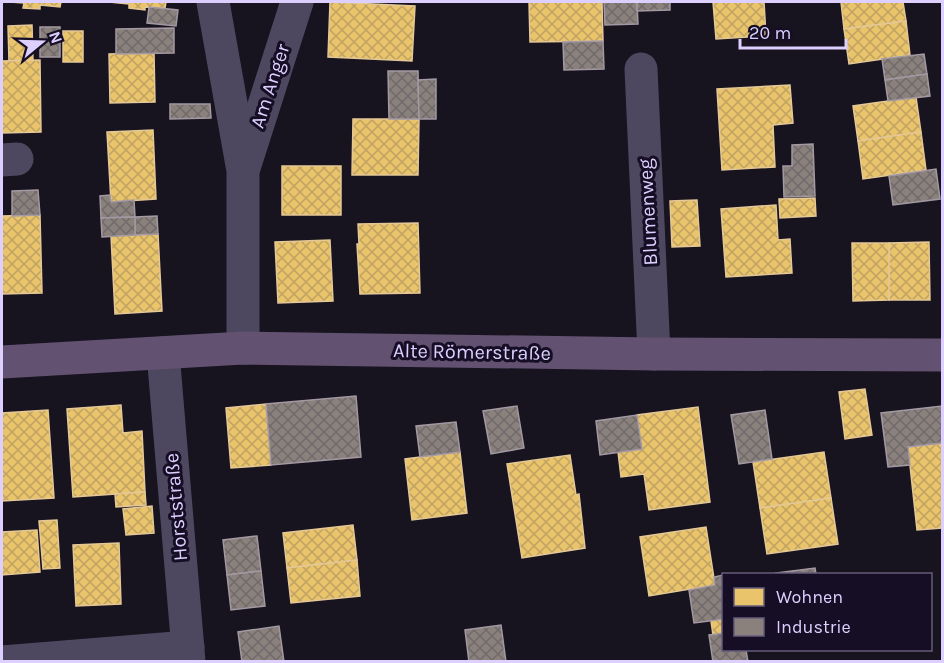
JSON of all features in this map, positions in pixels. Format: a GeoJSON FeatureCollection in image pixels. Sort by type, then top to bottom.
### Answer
{"type":"FeatureCollection","features":[{"type":"Feature","properties":{"kind":"main road","name":"Alte Römerstraße"},"geometry":{"type":"LineString","coordinates":[[2,362],[243,348],[654,354],[942,355]]}},
{"type":"Feature","properties":{"kind":"street","name":"Am Anger"},"geometry":{"type":"LineString","coordinates":[[213,2],[243,171],[243,348]]}},
{"type":"Feature","properties":{"kind":"street","name":"Am Anger"},"geometry":{"type":"LineString","coordinates":[[243,171],[297,2]]}},
{"type":"Feature","properties":{"kind":"street","name":"Blumenweg"},"geometry":{"type":"LineString","coordinates":[[640,69],[654,354]]}},
{"type":"Feature","properties":{"kind":"street","name":"Horststraße"},"geometry":{"type":"LineString","coordinates":[[163,353],[189,654]]}},
{"type":"Feature","properties":{"kind":"street"},"geometry":{"type":"LineString","coordinates":[[2,662],[189,654]]}},
{"type":"Feature","properties":{"kind":"building: Wohnen"},"geometry":{"type":"Polygon","coordinates":[[[10,2],[61,2],[60,7],[40,5],[40,9],[23,8],[24,3],[10,2]]]}},
{"type":"Feature","properties":{"kind":"building: Wohnen"},"geometry":{"type":"Polygon","coordinates":[[[109,2],[166,2],[165,8],[145,7],[145,10],[129,8],[129,4],[109,2]]]}},
{"type":"Feature","properties":{"kind":"building: Wohnen"},"geometry":{"type":"Polygon","coordinates":[[[330,2],[415,6],[412,61],[328,57],[330,2]]]}},
{"type":"Feature","properties":{"kind":"building: Wohnen"},"geometry":{"type":"Polygon","coordinates":[[[529,2],[602,2],[603,41],[530,42],[529,2]]]}},
{"type":"Feature","properties":{"kind":"building: Wohnen"},"geometry":{"type":"Polygon","coordinates":[[[713,2],[764,2],[766,36],[716,39],[713,2]]]}},
{"type":"Feature","properties":{"kind":"building: Wohnen"},"geometry":{"type":"Polygon","coordinates":[[[841,2],[903,2],[906,21],[844,29],[841,2]]]}},
{"type":"Feature","properties":{"kind":"building: Wohnen"},"geometry":{"type":"Polygon","coordinates":[[[906,21],[910,55],[849,64],[844,29],[906,21]]]}},
{"type":"Feature","properties":{"kind":"building: Wohnen"},"geometry":{"type":"Polygon","coordinates":[[[32,25],[33,60],[9,61],[8,26],[32,25]]]}},
{"type":"Feature","properties":{"kind":"building: Wohnen"},"geometry":{"type":"Polygon","coordinates":[[[63,31],[83,31],[83,62],[63,62],[63,31]]]}},
{"type":"Feature","properties":{"kind":"building: Wohnen"},"geometry":{"type":"Polygon","coordinates":[[[154,53],[155,102],[110,103],[109,54],[154,53]]]}},
{"type":"Feature","properties":{"kind":"building: Wohnen"},"geometry":{"type":"Polygon","coordinates":[[[40,60],[41,132],[2,133],[2,61],[40,60]]]}},
{"type":"Feature","properties":{"kind":"building: Wohnen"},"geometry":{"type":"Polygon","coordinates":[[[790,85],[793,123],[773,125],[775,167],[722,170],[717,89],[790,85]]]}},
{"type":"Feature","properties":{"kind":"building: Wohnen"},"geometry":{"type":"Polygon","coordinates":[[[916,97],[921,132],[858,141],[853,106],[916,97]]]}},
{"type":"Feature","properties":{"kind":"building: Wohnen"},"geometry":{"type":"Polygon","coordinates":[[[353,119],[419,119],[418,175],[352,175],[353,119]]]}},
{"type":"Feature","properties":{"kind":"building: Wohnen"},"geometry":{"type":"Polygon","coordinates":[[[153,130],[156,199],[111,202],[107,132],[153,130]]]}},
{"type":"Feature","properties":{"kind":"building: Wohnen"},"geometry":{"type":"Polygon","coordinates":[[[921,132],[926,170],[863,179],[858,141],[921,132]]]}},
{"type":"Feature","properties":{"kind":"building: Wohnen"},"geometry":{"type":"Polygon","coordinates":[[[282,166],[341,166],[341,215],[282,215],[282,166]]]}},
{"type":"Feature","properties":{"kind":"building: Wohnen"},"geometry":{"type":"Polygon","coordinates":[[[815,198],[816,216],[780,218],[779,199],[815,198]]]}},
{"type":"Feature","properties":{"kind":"building: Wohnen"},"geometry":{"type":"Polygon","coordinates":[[[697,200],[700,246],[672,247],[670,201],[697,200]]]}},
{"type":"Feature","properties":{"kind":"building: Wohnen"},"geometry":{"type":"Polygon","coordinates":[[[776,205],[778,240],[790,239],[792,273],[726,277],[721,209],[776,205]]]}},
{"type":"Feature","properties":{"kind":"building: Wohnen"},"geometry":{"type":"Polygon","coordinates":[[[40,215],[42,293],[2,294],[2,216],[40,215]]]}},
{"type":"Feature","properties":{"kind":"building: Wohnen"},"geometry":{"type":"Polygon","coordinates":[[[418,223],[420,293],[360,294],[358,224],[418,223]]]}},
{"type":"Feature","properties":{"kind":"building: Wohnen"},"geometry":{"type":"Polygon","coordinates":[[[158,234],[162,311],[115,314],[111,236],[158,234]]]}},
{"type":"Feature","properties":{"kind":"building: Wohnen"},"geometry":{"type":"Polygon","coordinates":[[[330,240],[333,301],[278,303],[275,242],[330,240]]]}},
{"type":"Feature","properties":{"kind":"building: Wohnen"},"geometry":{"type":"Polygon","coordinates":[[[929,242],[930,300],[889,300],[889,243],[929,242]]]}},
{"type":"Feature","properties":{"kind":"building: Wohnen"},"geometry":{"type":"Polygon","coordinates":[[[852,243],[889,243],[889,300],[853,301],[852,243]]]}},
{"type":"Feature","properties":{"kind":"building: Wohnen"},"geometry":{"type":"Polygon","coordinates":[[[865,389],[872,435],[845,439],[839,392],[865,389]]]}},
{"type":"Feature","properties":{"kind":"building: Wohnen"},"geometry":{"type":"Polygon","coordinates":[[[266,404],[271,465],[231,468],[226,408],[266,404]]]}},
{"type":"Feature","properties":{"kind":"building: Wohnen"},"geometry":{"type":"Polygon","coordinates":[[[121,405],[123,433],[142,431],[145,492],[73,497],[67,409],[121,405]]]}},
{"type":"Feature","properties":{"kind":"building: Wohnen"},"geometry":{"type":"Polygon","coordinates":[[[698,407],[710,502],[649,510],[644,474],[621,477],[618,452],[642,449],[637,415],[698,407]]]}},
{"type":"Feature","properties":{"kind":"building: Wohnen"},"geometry":{"type":"Polygon","coordinates":[[[48,410],[54,498],[2,501],[2,413],[48,410]]]}},
{"type":"Feature","properties":{"kind":"building: Wohnen"},"geometry":{"type":"Polygon","coordinates":[[[942,443],[942,528],[917,530],[908,447],[942,443]]]}},
{"type":"Feature","properties":{"kind":"building: Wohnen"},"geometry":{"type":"Polygon","coordinates":[[[460,452],[467,513],[412,520],[405,459],[460,452]]]}},
{"type":"Feature","properties":{"kind":"building: Wohnen"},"geometry":{"type":"Polygon","coordinates":[[[824,452],[831,498],[760,508],[753,462],[824,452]]]}},
{"type":"Feature","properties":{"kind":"building: Wohnen"},"geometry":{"type":"Polygon","coordinates":[[[570,455],[576,495],[579,494],[585,548],[522,558],[507,464],[570,455]]]}},
{"type":"Feature","properties":{"kind":"building: Wohnen"},"geometry":{"type":"Polygon","coordinates":[[[145,492],[146,505],[116,507],[115,494],[145,492]]]}},
{"type":"Feature","properties":{"kind":"building: Wohnen"},"geometry":{"type":"Polygon","coordinates":[[[831,498],[838,544],[767,554],[760,508],[831,498]]]}},
{"type":"Feature","properties":{"kind":"building: Wohnen"},"geometry":{"type":"Polygon","coordinates":[[[152,506],[154,533],[126,535],[123,509],[152,506]]]}},
{"type":"Feature","properties":{"kind":"building: Wohnen"},"geometry":{"type":"Polygon","coordinates":[[[57,520],[60,568],[43,569],[39,521],[57,520]]]}},
{"type":"Feature","properties":{"kind":"building: Wohnen"},"geometry":{"type":"Polygon","coordinates":[[[353,525],[357,560],[287,568],[283,533],[353,525]]]}},
{"type":"Feature","properties":{"kind":"building: Wohnen"},"geometry":{"type":"Polygon","coordinates":[[[706,527],[715,585],[649,596],[640,537],[706,527]]]}},
{"type":"Feature","properties":{"kind":"building: Wohnen"},"geometry":{"type":"Polygon","coordinates":[[[37,530],[40,572],[2,575],[2,532],[37,530]]]}},
{"type":"Feature","properties":{"kind":"building: Wohnen"},"geometry":{"type":"Polygon","coordinates":[[[119,543],[121,604],[76,606],[73,545],[119,543]]]}},
{"type":"Feature","properties":{"kind":"building: Wohnen"},"geometry":{"type":"Polygon","coordinates":[[[357,560],[360,596],[291,603],[287,568],[357,560]]]}},
{"type":"Feature","properties":{"kind":"building: Wohnen"},"geometry":{"type":"Polygon","coordinates":[[[722,619],[722,633],[713,635],[711,621],[722,619]]]}},
{"type":"Feature","properties":{"kind":"building: Industrie"},"geometry":{"type":"Polygon","coordinates":[[[604,2],[637,2],[638,24],[605,25],[604,2]]]}},
{"type":"Feature","properties":{"kind":"building: Industrie"},"geometry":{"type":"Polygon","coordinates":[[[637,2],[670,2],[670,10],[637,11],[637,2]]]}},
{"type":"Feature","properties":{"kind":"building: Industrie"},"geometry":{"type":"Polygon","coordinates":[[[149,7],[178,10],[176,26],[147,23],[149,7]]]}},
{"type":"Feature","properties":{"kind":"building: Industrie"},"geometry":{"type":"Polygon","coordinates":[[[40,27],[60,27],[60,57],[40,57],[40,27]]]}},
{"type":"Feature","properties":{"kind":"building: Industrie"},"geometry":{"type":"Polygon","coordinates":[[[174,28],[174,53],[116,54],[116,29],[174,28]]]}},
{"type":"Feature","properties":{"kind":"building: Industrie"},"geometry":{"type":"Polygon","coordinates":[[[603,41],[604,69],[564,70],[563,42],[603,41]]]}},
{"type":"Feature","properties":{"kind":"building: Industrie"},"geometry":{"type":"Polygon","coordinates":[[[924,54],[927,74],[885,80],[882,59],[924,54]]]}},
{"type":"Feature","properties":{"kind":"building: Industrie"},"geometry":{"type":"Polygon","coordinates":[[[388,71],[418,71],[419,119],[389,119],[388,71]]]}},
{"type":"Feature","properties":{"kind":"building: Industrie"},"geometry":{"type":"Polygon","coordinates":[[[927,74],[930,96],[888,101],[885,80],[927,74]]]}},
{"type":"Feature","properties":{"kind":"building: Industrie"},"geometry":{"type":"Polygon","coordinates":[[[436,79],[436,119],[419,119],[418,80],[436,79]]]}},
{"type":"Feature","properties":{"kind":"building: Industrie"},"geometry":{"type":"Polygon","coordinates":[[[170,104],[210,104],[211,118],[170,119],[170,104]]]}},
{"type":"Feature","properties":{"kind":"building: Industrie"},"geometry":{"type":"Polygon","coordinates":[[[813,144],[815,196],[784,197],[783,166],[792,166],[792,145],[813,144]]]}},
{"type":"Feature","properties":{"kind":"building: Industrie"},"geometry":{"type":"Polygon","coordinates":[[[936,169],[940,199],[893,205],[889,176],[936,169]]]}},
{"type":"Feature","properties":{"kind":"building: Industrie"},"geometry":{"type":"Polygon","coordinates":[[[38,190],[40,215],[12,216],[12,191],[38,190]]]}},
{"type":"Feature","properties":{"kind":"building: Industrie"},"geometry":{"type":"Polygon","coordinates":[[[110,195],[111,202],[134,200],[135,217],[101,218],[100,196],[110,195]]]}},
{"type":"Feature","properties":{"kind":"building: Industrie"},"geometry":{"type":"Polygon","coordinates":[[[157,216],[158,234],[135,235],[135,217],[157,216]]]}},
{"type":"Feature","properties":{"kind":"building: Industrie"},"geometry":{"type":"Polygon","coordinates":[[[135,217],[135,235],[102,237],[101,218],[135,217]]]}},
{"type":"Feature","properties":{"kind":"building: Industrie"},"geometry":{"type":"Polygon","coordinates":[[[356,396],[361,457],[271,465],[266,404],[356,396]]]}},
{"type":"Feature","properties":{"kind":"building: Industrie"},"geometry":{"type":"Polygon","coordinates":[[[517,406],[524,448],[491,454],[483,411],[517,406]]]}},
{"type":"Feature","properties":{"kind":"building: Industrie"},"geometry":{"type":"Polygon","coordinates":[[[942,406],[942,443],[908,447],[910,465],[888,467],[881,413],[942,406]]]}},
{"type":"Feature","properties":{"kind":"building: Industrie"},"geometry":{"type":"Polygon","coordinates":[[[765,410],[772,459],[739,464],[731,415],[765,410]]]}},
{"type":"Feature","properties":{"kind":"building: Industrie"},"geometry":{"type":"Polygon","coordinates":[[[637,415],[642,449],[600,455],[596,421],[637,415]]]}},
{"type":"Feature","properties":{"kind":"building: Industrie"},"geometry":{"type":"Polygon","coordinates":[[[456,422],[460,452],[420,457],[416,426],[456,422]]]}},
{"type":"Feature","properties":{"kind":"building: Industrie"},"geometry":{"type":"Polygon","coordinates":[[[257,536],[261,571],[227,575],[223,540],[257,536]]]}},
{"type":"Feature","properties":{"kind":"building: Industrie"},"geometry":{"type":"Polygon","coordinates":[[[815,568],[816,573],[776,573],[815,568]]]}},
{"type":"Feature","properties":{"kind":"building: Industrie"},"geometry":{"type":"Polygon","coordinates":[[[261,571],[265,606],[231,610],[227,575],[261,571]]]}},
{"type":"Feature","properties":{"kind":"building: Industrie"},"geometry":{"type":"Polygon","coordinates":[[[722,575],[722,619],[694,623],[689,590],[715,585],[714,577],[722,575]]]}},
{"type":"Feature","properties":{"kind":"building: Industrie"},"geometry":{"type":"Polygon","coordinates":[[[501,625],[506,662],[469,662],[465,630],[501,625]]]}},
{"type":"Feature","properties":{"kind":"building: Industrie"},"geometry":{"type":"Polygon","coordinates":[[[279,626],[284,662],[242,662],[238,632],[279,626]]]}},
{"type":"Feature","properties":{"kind":"building: Industrie"},"geometry":{"type":"Polygon","coordinates":[[[722,633],[722,651],[746,651],[748,662],[713,662],[709,635],[722,633]]]}}]}
